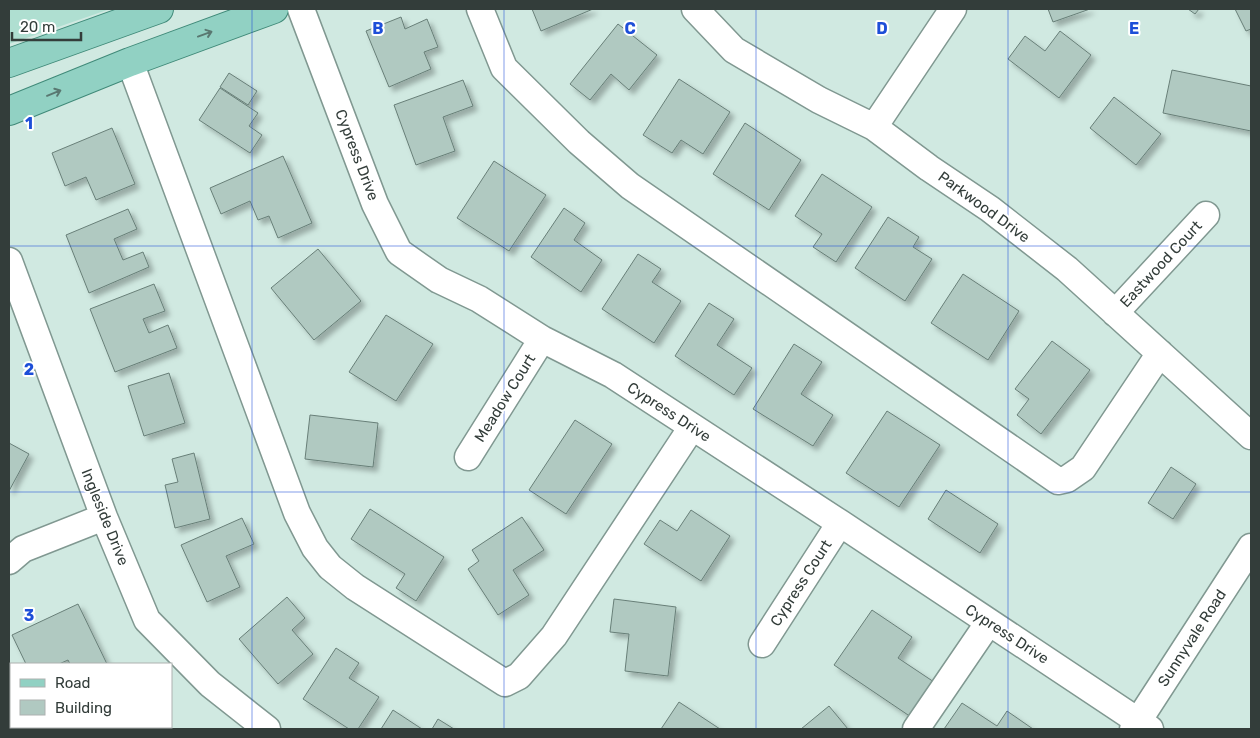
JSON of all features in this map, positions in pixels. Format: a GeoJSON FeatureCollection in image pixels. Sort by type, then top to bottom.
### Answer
{"type":"FeatureCollection","features":[{"type":"Feature","properties":{"kind":"main road"},"geometry":{"type":"LineString","coordinates":[[9,63],[159,9]]}},
{"type":"Feature","properties":{"kind":"main road"},"geometry":{"type":"LineString","coordinates":[[9,111],[130,62],[274,9]]}},
{"type":"Feature","properties":{"kind":"street","name":"Cypress Drive"},"geometry":{"type":"LineString","coordinates":[[301,9],[375,204],[399,252],[440,280],[479,299],[542,339],[613,375],[989,622],[1141,726]]}},
{"type":"Feature","properties":{"kind":"street"},"geometry":{"type":"LineString","coordinates":[[480,9],[504,68],[579,142],[630,186],[1058,481],[1067,479],[1083,468],[1160,353]]}},
{"type":"Feature","properties":{"kind":"street","name":"Parkwood Drive"},"geometry":{"type":"LineString","coordinates":[[694,9],[734,50],[819,100],[874,127],[929,168],[990,209],[1067,269],[1251,436]]}},
{"type":"Feature","properties":{"kind":"street"},"geometry":{"type":"LineString","coordinates":[[874,127],[953,9]]}},
{"type":"Feature","properties":{"kind":"street"},"geometry":{"type":"LineString","coordinates":[[130,62],[298,513],[315,548],[330,567],[355,587],[505,683],[512,680],[519,676],[554,636],[692,427]]}},
{"type":"Feature","properties":{"kind":"street","name":"Eastwood Court"},"geometry":{"type":"LineString","coordinates":[[1115,313],[1206,215]]}},
{"type":"Feature","properties":{"kind":"street","name":"Ingleside Drive"},"geometry":{"type":"LineString","coordinates":[[9,260],[104,517],[147,620],[170,658],[210,684],[267,729]]}},
{"type":"Feature","properties":{"kind":"street","name":"Meadow Court"},"geometry":{"type":"LineString","coordinates":[[468,458],[542,339]]}},
{"type":"Feature","properties":{"kind":"street"},"geometry":{"type":"LineString","coordinates":[[9,561],[23,549],[104,517]]}},
{"type":"Feature","properties":{"kind":"street","name":"Cypress Court"},"geometry":{"type":"LineString","coordinates":[[762,644],[840,523]]}},
{"type":"Feature","properties":{"kind":"street","name":"Sunnyvale Road"},"geometry":{"type":"LineString","coordinates":[[1141,726],[1251,547]]}},
{"type":"Feature","properties":{"kind":"street"},"geometry":{"type":"LineString","coordinates":[[916,729],[989,622]]}},
{"type":"Feature","properties":{"kind":"green space"},"geometry":{"type":"Polygon","coordinates":[[[9,9],[110,9],[9,44],[9,9]]]}},
{"type":"Feature","properties":{"kind":"building"},"geometry":{"type":"Polygon","coordinates":[[[532,9],[593,9],[541,31],[532,9]]]}},
{"type":"Feature","properties":{"kind":"building"},"geometry":{"type":"Polygon","coordinates":[[[1048,9],[1090,9],[1053,22],[1048,9]]]}},
{"type":"Feature","properties":{"kind":"building"},"geometry":{"type":"Polygon","coordinates":[[[1188,9],[1199,9],[1195,14],[1188,9]]]}},
{"type":"Feature","properties":{"kind":"building"},"geometry":{"type":"Polygon","coordinates":[[[1235,9],[1251,9],[1251,29],[1246,31],[1235,9]]]}},
{"type":"Feature","properties":{"kind":"building"},"geometry":{"type":"Polygon","coordinates":[[[401,17],[405,29],[427,19],[438,47],[424,52],[431,69],[389,87],[366,31],[401,17]]]}},
{"type":"Feature","properties":{"kind":"building"},"geometry":{"type":"Polygon","coordinates":[[[618,24],[657,55],[629,90],[611,74],[590,100],[570,84],[618,24]]]}},
{"type":"Feature","properties":{"kind":"building"},"geometry":{"type":"Polygon","coordinates":[[[1060,31],[1091,55],[1059,98],[1008,59],[1025,36],[1045,51],[1060,31]]]}},
{"type":"Feature","properties":{"kind":"building"},"geometry":{"type":"Polygon","coordinates":[[[1172,70],[1251,86],[1251,131],[1163,113],[1172,70]]]}},
{"type":"Feature","properties":{"kind":"building"},"geometry":{"type":"Polygon","coordinates":[[[229,73],[257,91],[248,105],[220,87],[229,73]]]}},
{"type":"Feature","properties":{"kind":"building"},"geometry":{"type":"Polygon","coordinates":[[[679,79],[730,112],[703,154],[681,140],[672,153],[643,135],[679,79]]]}},
{"type":"Feature","properties":{"kind":"building"},"geometry":{"type":"Polygon","coordinates":[[[463,80],[473,106],[443,117],[455,151],[416,165],[394,105],[463,80]]]}},
{"type":"Feature","properties":{"kind":"building"},"geometry":{"type":"Polygon","coordinates":[[[220,88],[258,113],[249,126],[262,135],[250,153],[199,120],[220,88]]]}},
{"type":"Feature","properties":{"kind":"building"},"geometry":{"type":"Polygon","coordinates":[[[1114,97],[1161,134],[1136,165],[1090,128],[1114,97]]]}},
{"type":"Feature","properties":{"kind":"building"},"geometry":{"type":"Polygon","coordinates":[[[745,123],[801,160],[769,210],[713,174],[745,123]]]}},
{"type":"Feature","properties":{"kind":"building"},"geometry":{"type":"Polygon","coordinates":[[[112,128],[135,184],[96,200],[86,177],[65,186],[52,153],[112,128]]]}},
{"type":"Feature","properties":{"kind":"building"},"geometry":{"type":"Polygon","coordinates":[[[283,156],[312,223],[278,238],[269,216],[258,220],[250,201],[221,214],[210,188],[283,156]]]}},
{"type":"Feature","properties":{"kind":"building"},"geometry":{"type":"Polygon","coordinates":[[[494,161],[546,195],[509,251],[457,218],[494,161]]]}},
{"type":"Feature","properties":{"kind":"building"},"geometry":{"type":"Polygon","coordinates":[[[822,174],[872,207],[836,262],[813,247],[822,234],[795,216],[822,174]]]}},
{"type":"Feature","properties":{"kind":"building"},"geometry":{"type":"Polygon","coordinates":[[[564,208],[585,223],[574,240],[602,260],[581,292],[531,257],[564,208]]]}},
{"type":"Feature","properties":{"kind":"building"},"geometry":{"type":"Polygon","coordinates":[[[128,209],[137,229],[114,239],[123,260],[143,252],[149,267],[89,293],[66,235],[128,209]]]}},
{"type":"Feature","properties":{"kind":"building"},"geometry":{"type":"Polygon","coordinates":[[[888,217],[919,237],[913,247],[932,259],[905,301],[855,268],[888,217]]]}},
{"type":"Feature","properties":{"kind":"building"},"geometry":{"type":"Polygon","coordinates":[[[318,249],[361,301],[314,340],[271,288],[318,249]]]}},
{"type":"Feature","properties":{"kind":"building"},"geometry":{"type":"Polygon","coordinates":[[[638,254],[661,269],[652,282],[681,301],[654,343],[602,309],[638,254]]]}},
{"type":"Feature","properties":{"kind":"building"},"geometry":{"type":"Polygon","coordinates":[[[963,274],[1019,311],[988,360],[931,323],[963,274]]]}},
{"type":"Feature","properties":{"kind":"building"},"geometry":{"type":"Polygon","coordinates":[[[154,284],[165,311],[143,319],[149,333],[168,325],[177,348],[115,372],[90,309],[154,284]]]}},
{"type":"Feature","properties":{"kind":"building"},"geometry":{"type":"Polygon","coordinates":[[[709,303],[734,319],[717,345],[752,368],[734,395],[675,356],[709,303]]]}},
{"type":"Feature","properties":{"kind":"building"},"geometry":{"type":"Polygon","coordinates":[[[386,315],[433,344],[396,401],[349,372],[386,315]]]}},
{"type":"Feature","properties":{"kind":"building"},"geometry":{"type":"Polygon","coordinates":[[[1052,341],[1090,370],[1041,434],[1017,415],[1029,399],[1015,389],[1052,341]]]}},
{"type":"Feature","properties":{"kind":"building"},"geometry":{"type":"Polygon","coordinates":[[[794,344],[822,362],[801,394],[833,415],[813,446],[753,409],[794,344]]]}},
{"type":"Feature","properties":{"kind":"building"},"geometry":{"type":"Polygon","coordinates":[[[169,373],[185,423],[144,436],[128,386],[169,373]]]}},
{"type":"Feature","properties":{"kind":"building"},"geometry":{"type":"Polygon","coordinates":[[[887,411],[940,445],[899,507],[846,473],[887,411]]]}},
{"type":"Feature","properties":{"kind":"building"},"geometry":{"type":"Polygon","coordinates":[[[310,415],[378,423],[373,467],[305,459],[310,415]]]}},
{"type":"Feature","properties":{"kind":"building"},"geometry":{"type":"Polygon","coordinates":[[[575,420],[612,444],[566,514],[529,490],[575,420]]]}},
{"type":"Feature","properties":{"kind":"building"},"geometry":{"type":"Polygon","coordinates":[[[9,443],[29,454],[9,491],[9,443]]]}},
{"type":"Feature","properties":{"kind":"building"},"geometry":{"type":"Polygon","coordinates":[[[194,453],[210,519],[175,528],[165,485],[178,482],[172,459],[194,453]]]}},
{"type":"Feature","properties":{"kind":"building"},"geometry":{"type":"Polygon","coordinates":[[[1171,467],[1196,484],[1173,519],[1148,503],[1171,467]]]}},
{"type":"Feature","properties":{"kind":"building"},"geometry":{"type":"Polygon","coordinates":[[[946,490],[998,524],[980,553],[928,519],[946,490]]]}},
{"type":"Feature","properties":{"kind":"building"},"geometry":{"type":"Polygon","coordinates":[[[370,509],[444,557],[416,601],[396,588],[405,574],[351,539],[370,509]]]}},
{"type":"Feature","properties":{"kind":"building"},"geometry":{"type":"Polygon","coordinates":[[[691,510],[730,536],[701,581],[644,544],[660,520],[677,531],[691,510]]]}},
{"type":"Feature","properties":{"kind":"building"},"geometry":{"type":"Polygon","coordinates":[[[522,517],[544,550],[513,570],[529,595],[498,615],[468,569],[479,561],[472,550],[522,517]]]}},
{"type":"Feature","properties":{"kind":"building"},"geometry":{"type":"Polygon","coordinates":[[[242,518],[254,544],[226,556],[240,587],[207,602],[181,545],[242,518]]]}},
{"type":"Feature","properties":{"kind":"building"},"geometry":{"type":"Polygon","coordinates":[[[287,597],[305,618],[292,630],[313,654],[278,684],[239,639],[287,597]]]}},
{"type":"Feature","properties":{"kind":"building"},"geometry":{"type":"Polygon","coordinates":[[[614,599],[676,607],[668,676],[625,671],[629,634],[610,632],[614,599]]]}},
{"type":"Feature","properties":{"kind":"building"},"geometry":{"type":"Polygon","coordinates":[[[78,604],[107,663],[70,663],[68,660],[61,663],[26,663],[12,635],[78,604]]]}},
{"type":"Feature","properties":{"kind":"building"},"geometry":{"type":"Polygon","coordinates":[[[872,610],[912,637],[898,658],[934,682],[911,717],[834,665],[872,610]]]}},
{"type":"Feature","properties":{"kind":"building"},"geometry":{"type":"Polygon","coordinates":[[[336,648],[359,663],[349,678],[379,697],[358,729],[349,729],[303,699],[336,648]]]}},
{"type":"Feature","properties":{"kind":"building"},"geometry":{"type":"Polygon","coordinates":[[[9,687],[10,728],[29,729],[9,729],[9,687]]]}},
{"type":"Feature","properties":{"kind":"building"},"geometry":{"type":"Polygon","coordinates":[[[679,702],[720,729],[661,729],[679,702]]]}},
{"type":"Feature","properties":{"kind":"building"},"geometry":{"type":"Polygon","coordinates":[[[962,703],[997,726],[1007,711],[1033,729],[944,729],[962,703]]]}},
{"type":"Feature","properties":{"kind":"building"},"geometry":{"type":"Polygon","coordinates":[[[829,706],[848,729],[801,729],[829,706]]]}},
{"type":"Feature","properties":{"kind":"building"},"geometry":{"type":"Polygon","coordinates":[[[393,710],[422,729],[381,729],[393,710]]]}},
{"type":"Feature","properties":{"kind":"building"},"geometry":{"type":"Polygon","coordinates":[[[438,719],[454,729],[432,729],[438,719]]]}}]}
